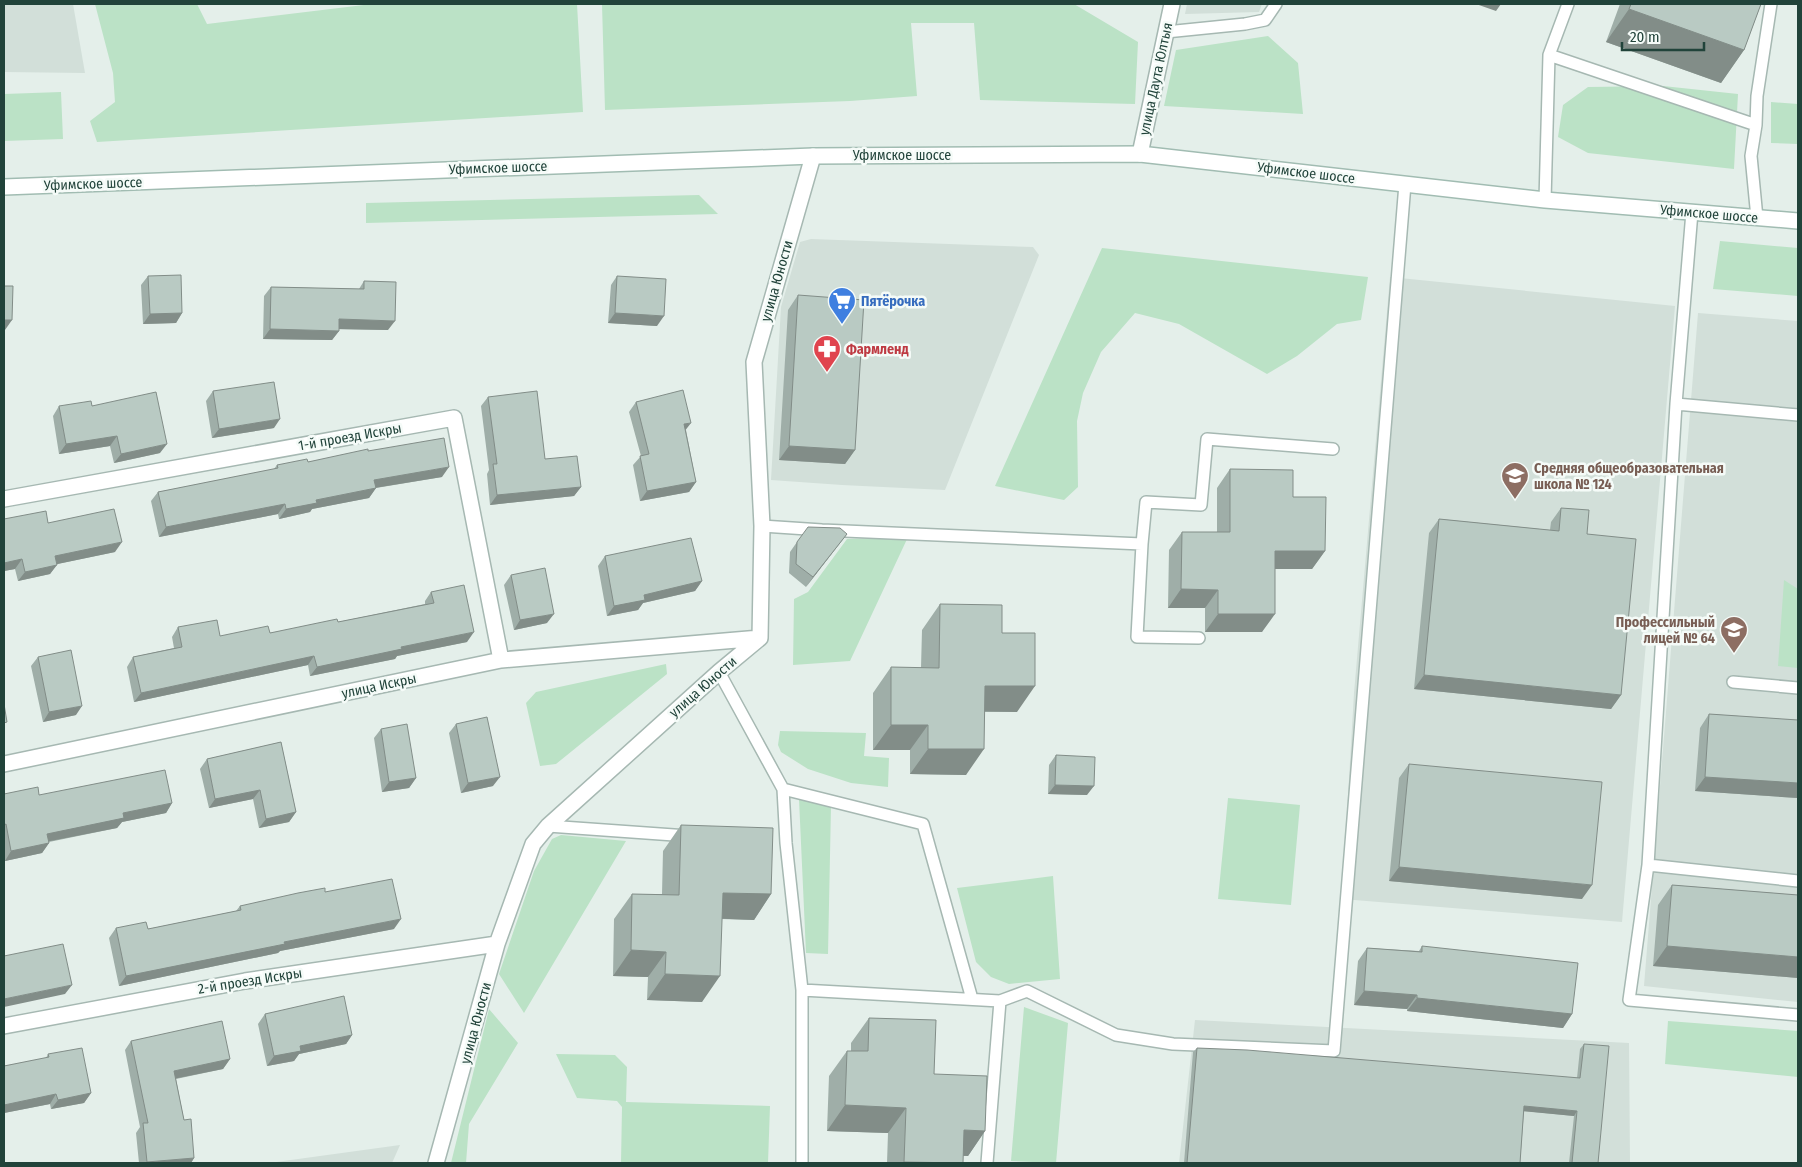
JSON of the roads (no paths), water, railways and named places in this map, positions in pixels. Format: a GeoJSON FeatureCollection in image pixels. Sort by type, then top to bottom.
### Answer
{"type":"FeatureCollection","features":[{"type":"Feature","properties":{"kind":"street","name":"улица Даута Юлтыя"},"geometry":{"type":"LineString","coordinates":[[1140,154],[1172,4]]}},
{"type":"Feature","properties":{"kind":"street","name":"Уфимское шоссе"},"geometry":{"type":"LineString","coordinates":[[4,187],[813,156],[1140,154],[1545,200],[1798,220]]}},
{"type":"Feature","properties":{"kind":"street","name":"улица Юности"},"geometry":{"type":"LineString","coordinates":[[436,1163],[497,944],[533,844],[548,826],[719,672],[760,638],[762,526],[754,362],[813,156]]}},
{"type":"Feature","properties":{"kind":"street","name":"1-й проезд Искры"},"geometry":{"type":"LineString","coordinates":[[4,499],[454,418],[501,660]]}},
{"type":"Feature","properties":{"kind":"street","name":"улица Искры"},"geometry":{"type":"LineString","coordinates":[[4,764],[501,660],[760,638]]}},
{"type":"Feature","properties":{"kind":"street","name":"2-й проезд Искры"},"geometry":{"type":"LineString","coordinates":[[4,1026],[245,981],[497,944]]}},
{"type":"Feature","properties":{"kind":"lane"},"geometry":{"type":"LineString","coordinates":[[1166,32],[1266,20],[1276,4]]}},
{"type":"Feature","properties":{"kind":"lane"},"geometry":{"type":"LineString","coordinates":[[1545,200],[1549,55],[1568,4]]}},
{"type":"Feature","properties":{"kind":"lane"},"geometry":{"type":"LineString","coordinates":[[1757,218],[1751,156],[1756,125],[1757,96],[1772,4]]}},
{"type":"Feature","properties":{"kind":"lane"},"geometry":{"type":"LineString","coordinates":[[1549,55],[1756,125]]}},
{"type":"Feature","properties":{"kind":"lane"},"geometry":{"type":"LineString","coordinates":[[802,990],[1000,1000],[1027,991],[1116,1035],[1173,1044],[1334,1051],[1405,184]]}},
{"type":"Feature","properties":{"kind":"lane"},"geometry":{"type":"LineString","coordinates":[[1692,212],[1676,404],[1648,865],[1629,1000],[1798,1015]]}},
{"type":"Feature","properties":{"kind":"lane"},"geometry":{"type":"LineString","coordinates":[[1676,404],[1798,415]]}},
{"type":"Feature","properties":{"kind":"lane"},"geometry":{"type":"LineString","coordinates":[[1199,638],[1137,637],[1146,502],[1201,505],[1207,439],[1333,449]]}},
{"type":"Feature","properties":{"kind":"lane"},"geometry":{"type":"LineString","coordinates":[[762,526],[1142,544]]}},
{"type":"Feature","properties":{"kind":"lane"},"geometry":{"type":"LineString","coordinates":[[719,672],[783,789],[781,843],[802,990],[802,1163]]}},
{"type":"Feature","properties":{"kind":"lane"},"geometry":{"type":"LineString","coordinates":[[1733,682],[1798,688]]}},
{"type":"Feature","properties":{"kind":"lane"},"geometry":{"type":"LineString","coordinates":[[783,789],[923,824],[972,999]]}},
{"type":"Feature","properties":{"kind":"lane"},"geometry":{"type":"LineString","coordinates":[[548,826],[696,837]]}},
{"type":"Feature","properties":{"kind":"lane"},"geometry":{"type":"LineString","coordinates":[[1648,865],[1798,881]]}},
{"type":"Feature","properties":{"kind":"lane"},"geometry":{"type":"LineString","coordinates":[[987,1163],[1000,1000]]}},
{"type":"Feature","properties":{"kind":"place","name":"Пятёрочка"},"geometry":{"type":"Point","coordinates":[842,325]}},
{"type":"Feature","properties":{"kind":"place","name":"Фармленд"},"geometry":{"type":"Point","coordinates":[827,373]}},
{"type":"Feature","properties":{"kind":"place","name":"Средняя общеобразовательная школа № 124"},"geometry":{"type":"Point","coordinates":[1515,500]}},
{"type":"Feature","properties":{"kind":"place","name":"Профессильный лицей № 64"},"geometry":{"type":"Point","coordinates":[1734,654]}}]}
